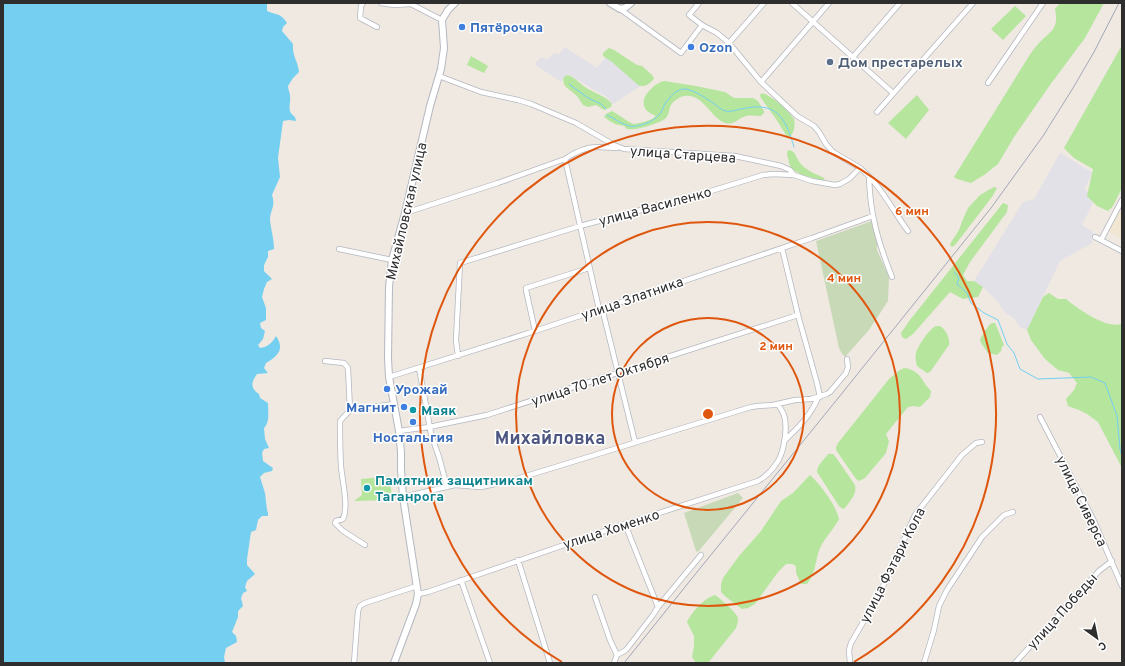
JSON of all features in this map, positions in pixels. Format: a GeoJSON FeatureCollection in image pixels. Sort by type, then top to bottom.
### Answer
{"type":"FeatureCollection","features":[{"type":"Feature","properties":{"kind":"street"},"geometry":{"type":"LineString","coordinates":[[363,3],[361,6],[360,18],[377,26]]}},
{"type":"Feature","properties":{"kind":"street"},"geometry":{"type":"LineString","coordinates":[[381,3],[394,5],[410,3],[442,20],[448,10],[455,3]]}},
{"type":"Feature","properties":{"kind":"street"},"geometry":{"type":"LineString","coordinates":[[610,3],[682,53],[702,25]]}},
{"type":"Feature","properties":{"kind":"street"},"geometry":{"type":"LineString","coordinates":[[620,10],[631,3]]}},
{"type":"Feature","properties":{"kind":"street"},"geometry":{"type":"LineString","coordinates":[[699,3],[688,15],[717,33],[729,43],[761,82],[797,116],[814,126],[820,132],[826,144],[833,152],[860,168],[883,193],[894,212],[908,231]]}},
{"type":"Feature","properties":{"kind":"street"},"geometry":{"type":"LineString","coordinates":[[729,43],[764,3]]}},
{"type":"Feature","properties":{"kind":"street"},"geometry":{"type":"LineString","coordinates":[[792,3],[893,93]]}},
{"type":"Feature","properties":{"kind":"street"},"geometry":{"type":"LineString","coordinates":[[761,82],[828,3]]}},
{"type":"Feature","properties":{"kind":"street"},"geometry":{"type":"LineString","coordinates":[[853,57],[900,3]]}},
{"type":"Feature","properties":{"kind":"street"},"geometry":{"type":"LineString","coordinates":[[877,112],[973,3]]}},
{"type":"Feature","properties":{"kind":"street"},"geometry":{"type":"LineString","coordinates":[[988,83],[1042,3]]}},
{"type":"Feature","properties":{"kind":"street","name":"Михайловская улица"},"geometry":{"type":"LineString","coordinates":[[394,663],[416,604],[418,594],[403,497],[399,431],[389,377],[389,293],[392,260],[444,51],[442,20]]}},
{"type":"Feature","properties":{"kind":"street","name":"улица Старцева"},"geometry":{"type":"LineString","coordinates":[[439,76],[481,92],[531,104],[576,124],[619,148],[630,150],[735,156],[781,166],[790,170],[794,175]]}},
{"type":"Feature","properties":{"kind":"street"},"geometry":{"type":"LineString","coordinates":[[405,212],[498,183],[565,159],[577,152],[592,147],[619,148]]}},
{"type":"Feature","properties":{"kind":"street"},"geometry":{"type":"LineString","coordinates":[[565,159],[589,268],[635,442]]}},
{"type":"Feature","properties":{"kind":"street","name":"улица Василенко"},"geometry":{"type":"LineString","coordinates":[[458,356],[456,340],[460,263],[580,226],[698,195],[758,176],[773,174],[794,175],[812,181],[835,185],[849,179],[860,168]]}},
{"type":"Feature","properties":{"kind":"street"},"geometry":{"type":"LineString","coordinates":[[869,177],[873,216],[882,250],[892,277]]}},
{"type":"Feature","properties":{"kind":"street"},"geometry":{"type":"LineString","coordinates":[[1101,240],[1122,200]]}},
{"type":"Feature","properties":{"kind":"street","name":"улица Златника"},"geometry":{"type":"LineString","coordinates":[[389,377],[535,331],[873,216]]}},
{"type":"Feature","properties":{"kind":"street"},"geometry":{"type":"LineString","coordinates":[[1095,237],[1122,251]]}},
{"type":"Feature","properties":{"kind":"street"},"geometry":{"type":"LineString","coordinates":[[782,248],[798,315],[817,383],[819,397],[809,415],[784,441]]}},
{"type":"Feature","properties":{"kind":"street"},"geometry":{"type":"LineString","coordinates":[[339,250],[392,260]]}},
{"type":"Feature","properties":{"kind":"street"},"geometry":{"type":"LineString","coordinates":[[535,331],[526,288],[589,268]]}},
{"type":"Feature","properties":{"kind":"street","name":"улица 70 лет Октября"},"geometry":{"type":"LineString","coordinates":[[399,431],[429,427],[487,415],[798,315]]}},
{"type":"Feature","properties":{"kind":"street"},"geometry":{"type":"LineString","coordinates":[[403,497],[455,485],[481,487],[510,481],[751,407],[773,406],[795,400],[819,397],[830,392],[846,373],[848,367],[847,359]]}},
{"type":"Feature","properties":{"kind":"street"},"geometry":{"type":"LineString","coordinates":[[324,361],[344,363],[347,365],[350,410]]}},
{"type":"Feature","properties":{"kind":"street"},"geometry":{"type":"LineString","coordinates":[[419,368],[426,400],[429,427],[447,487]]}},
{"type":"Feature","properties":{"kind":"street"},"geometry":{"type":"LineString","coordinates":[[365,546],[343,531],[336,525],[335,522],[337,520],[342,520],[345,517],[345,497],[341,466],[340,422],[350,410],[394,404]]}},
{"type":"Feature","properties":{"kind":"street","name":"улица Хоменко"},"geometry":{"type":"LineString","coordinates":[[418,594],[428,592],[625,524],[758,481],[767,475],[776,464],[784,441],[786,422],[778,404]]}},
{"type":"Feature","properties":{"kind":"street","name":"улица Сиверса"},"geometry":{"type":"LineString","coordinates":[[1040,417],[1093,519],[1122,586]]}},
{"type":"Feature","properties":{"kind":"street","name":"улица Фэтари Кола"},"geometry":{"type":"LineString","coordinates":[[850,663],[849,650],[851,643],[880,593],[915,515],[962,455],[976,444],[982,442]]}},
{"type":"Feature","properties":{"kind":"street"},"geometry":{"type":"LineString","coordinates":[[924,663],[934,630],[939,606],[947,590],[982,537],[1004,515],[1013,512]]}},
{"type":"Feature","properties":{"kind":"street"},"geometry":{"type":"LineString","coordinates":[[625,524],[658,607]]}},
{"type":"Feature","properties":{"kind":"street"},"geometry":{"type":"LineString","coordinates":[[614,663],[617,655],[626,650],[653,616],[658,607],[701,555]]}},
{"type":"Feature","properties":{"kind":"street"},"geometry":{"type":"LineString","coordinates":[[518,560],[550,663]]}},
{"type":"Feature","properties":{"kind":"street","name":"улица Победы"},"geometry":{"type":"LineString","coordinates":[[1015,663],[1099,571],[1112,561]]}},
{"type":"Feature","properties":{"kind":"street"},"geometry":{"type":"LineString","coordinates":[[461,580],[490,663]]}},
{"type":"Feature","properties":{"kind":"street"},"geometry":{"type":"LineString","coordinates":[[354,663],[358,611],[360,606],[417,586]]}},
{"type":"Feature","properties":{"kind":"street"},"geometry":{"type":"LineString","coordinates":[[595,597],[610,640],[617,655]]}},
{"type":"Feature","properties":{"kind":"shaded area"},"geometry":{"type":"Polygon","coordinates":[[[565,47],[597,68],[607,56],[633,77],[641,86],[613,104],[607,97],[568,74],[561,82],[534,64],[542,57],[547,60],[555,53],[559,54],[565,47]]]}},
{"type":"Feature","properties":{"kind":"shaded area"},"geometry":{"type":"Polygon","coordinates":[[[1060,153],[1093,173],[1084,189],[1096,197],[1082,225],[1093,232],[1092,243],[1060,261],[1027,330],[1019,327],[1014,318],[1005,313],[996,300],[974,281],[1023,202],[1034,199],[1060,153]]]}},
{"type":"Feature","properties":{"kind":"shaded area"},"geometry":{"type":"Polygon","coordinates":[[[1122,207],[1122,239],[1109,232],[1122,207]]]}},
{"type":"Feature","properties":{"kind":"green space"},"geometry":{"type":"Polygon","coordinates":[[[1060,3],[1104,3],[1085,38],[1014,137],[998,164],[971,183],[957,179],[954,177],[1029,56],[1053,29],[1056,21],[1055,9],[1060,3]]]}},
{"type":"Feature","properties":{"kind":"green space"},"geometry":{"type":"Polygon","coordinates":[[[1015,6],[1026,16],[1003,40],[991,29],[1015,6]]]}},
{"type":"Feature","properties":{"kind":"green space"},"geometry":{"type":"Polygon","coordinates":[[[1122,45],[1122,188],[1113,206],[1108,211],[1097,206],[1087,196],[1093,169],[1074,158],[1064,148],[1122,45]]]}},
{"type":"Feature","properties":{"kind":"green space"},"geometry":{"type":"Polygon","coordinates":[[[609,48],[637,65],[642,66],[652,75],[654,78],[653,80],[644,86],[638,85],[603,56],[603,53],[609,48]]]}},
{"type":"Feature","properties":{"kind":"green space"},"geometry":{"type":"Polygon","coordinates":[[[471,56],[488,66],[484,73],[467,65],[471,56]]]}},
{"type":"Feature","properties":{"kind":"green space"},"geometry":{"type":"Polygon","coordinates":[[[568,75],[607,99],[612,104],[611,107],[604,110],[596,105],[588,107],[583,105],[577,96],[564,84],[563,79],[568,75]]]}},
{"type":"Feature","properties":{"kind":"green space"},"geometry":{"type":"Polygon","coordinates":[[[664,81],[725,92],[734,98],[753,98],[758,101],[764,113],[761,116],[746,116],[729,124],[717,118],[700,100],[690,96],[684,96],[672,103],[666,118],[642,128],[626,129],[624,126],[615,124],[604,117],[612,111],[634,124],[652,119],[656,116],[645,108],[644,99],[652,88],[664,81]]]}},
{"type":"Feature","properties":{"kind":"green space"},"geometry":{"type":"Polygon","coordinates":[[[762,93],[780,104],[794,119],[793,131],[789,137],[786,135],[761,98],[760,95],[762,93]]]}},
{"type":"Feature","properties":{"kind":"green space"},"geometry":{"type":"Polygon","coordinates":[[[917,95],[929,110],[906,139],[888,123],[917,95]]]}},
{"type":"Feature","properties":{"kind":"green space"},"geometry":{"type":"Polygon","coordinates":[[[788,150],[793,151],[803,166],[824,178],[825,181],[802,175],[792,169],[787,154],[788,150]]]}},
{"type":"Feature","properties":{"kind":"green space"},"geometry":{"type":"Polygon","coordinates":[[[994,187],[997,188],[992,197],[952,247],[950,244],[959,230],[968,208],[980,195],[994,187]]]}},
{"type":"Feature","properties":{"kind":"green space"},"geometry":{"type":"Polygon","coordinates":[[[1003,203],[1008,205],[1007,212],[970,262],[963,275],[967,281],[974,281],[983,287],[978,297],[963,299],[950,292],[913,334],[906,339],[902,337],[901,333],[910,320],[1003,203]]]}},
{"type":"Feature","properties":{"kind":"green space"},"geometry":{"type":"Polygon","coordinates":[[[872,221],[877,240],[877,250],[889,277],[888,301],[869,330],[845,357],[839,348],[816,241],[872,221]]]}},
{"type":"Feature","properties":{"kind":"green space"},"geometry":{"type":"Polygon","coordinates":[[[1049,293],[1058,299],[1066,299],[1085,313],[1100,321],[1115,325],[1122,324],[1122,468],[1098,422],[1087,414],[1068,406],[1066,399],[1074,390],[1077,383],[1069,373],[1058,370],[1045,359],[1031,340],[1027,330],[1043,297],[1049,293]]]}},
{"type":"Feature","properties":{"kind":"green space"},"geometry":{"type":"Polygon","coordinates":[[[992,323],[995,323],[1004,345],[997,355],[988,353],[980,339],[992,323]]]}},
{"type":"Feature","properties":{"kind":"green space"},"geometry":{"type":"Polygon","coordinates":[[[936,326],[940,326],[946,332],[949,339],[949,345],[930,372],[927,373],[917,366],[916,353],[924,338],[930,330],[936,326]]]}},
{"type":"Feature","properties":{"kind":"green space"},"geometry":{"type":"Polygon","coordinates":[[[904,368],[914,371],[919,375],[931,391],[930,397],[920,407],[908,407],[886,434],[889,441],[886,453],[865,478],[859,481],[856,479],[836,450],[836,447],[889,379],[904,368]]]}},
{"type":"Feature","properties":{"kind":"green space"},"geometry":{"type":"Polygon","coordinates":[[[828,454],[833,454],[835,456],[855,485],[853,497],[843,509],[839,506],[817,472],[819,465],[828,454]]]}},
{"type":"Feature","properties":{"kind":"green space"},"geometry":{"type":"Polygon","coordinates":[[[810,475],[835,507],[839,519],[820,548],[810,580],[807,584],[801,584],[796,573],[795,565],[786,564],[778,572],[755,604],[748,608],[742,609],[721,592],[723,578],[739,556],[761,531],[781,501],[793,493],[810,475]]]}},
{"type":"Feature","properties":{"kind":"green space"},"geometry":{"type":"Polygon","coordinates":[[[390,476],[392,500],[354,501],[362,495],[361,479],[390,476]]]}},
{"type":"Feature","properties":{"kind":"green space"},"geometry":{"type":"Polygon","coordinates":[[[738,493],[743,498],[698,552],[696,551],[684,513],[738,493]]]}},
{"type":"Feature","properties":{"kind":"green space"},"geometry":{"type":"Polygon","coordinates":[[[715,595],[737,615],[737,625],[708,663],[696,663],[692,657],[694,636],[687,622],[698,606],[715,595]]]}},
{"type":"Feature","properties":{"kind":"water"},"geometry":{"type":"Polygon","coordinates":[[[3,3],[267,3],[267,11],[280,16],[287,23],[283,27],[282,31],[293,44],[293,52],[299,72],[288,86],[290,110],[296,121],[283,121],[278,158],[280,177],[272,195],[273,206],[270,217],[274,249],[268,251],[268,257],[264,265],[264,271],[272,279],[267,282],[262,297],[266,308],[266,320],[260,323],[261,328],[265,331],[263,339],[258,345],[260,348],[268,346],[276,336],[279,341],[280,348],[277,355],[266,363],[264,368],[268,373],[257,374],[252,385],[259,394],[260,398],[268,403],[268,420],[264,428],[265,439],[269,448],[264,449],[262,453],[263,461],[273,468],[272,471],[264,473],[260,477],[265,493],[268,516],[262,516],[258,520],[256,530],[251,532],[247,565],[255,574],[247,581],[245,587],[247,591],[243,593],[241,598],[243,606],[238,611],[238,617],[232,632],[236,636],[237,642],[226,648],[224,657],[225,663],[3,663],[3,3]]]}},
{"type":"Feature","properties":{"kind":"waterway"},"geometry":{"type":"LineString","coordinates":[[569,84],[588,98],[601,104],[606,109]]}},
{"type":"Feature","properties":{"kind":"waterway"},"geometry":{"type":"LineString","coordinates":[[607,115],[629,126],[648,123],[659,115],[666,102],[673,94],[680,90],[686,89],[698,94],[725,111],[753,107],[771,109],[783,119],[791,136],[794,147]]}},
{"type":"Feature","properties":{"kind":"waterway"},"geometry":{"type":"LineString","coordinates":[[954,272],[959,278],[957,284],[967,293],[971,303],[984,313],[998,320],[1007,344],[1014,353],[1020,369],[1038,379],[1091,377],[1105,383],[1117,416],[1122,457]]}},
{"type":"Feature","properties":{"kind":"railway"},"geometry":{"type":"LineString","coordinates":[[624,663],[991,208],[1043,136],[1073,88],[1094,52],[1119,3]]}},
{"type":"Feature","properties":{"kind":"place","name":"Пятёрочка"},"geometry":{"type":"Point","coordinates":[462,27]}},
{"type":"Feature","properties":{"kind":"place","name":"Ozon"},"geometry":{"type":"Point","coordinates":[691,47]}},
{"type":"Feature","properties":{"kind":"place","name":"Дом престарелых"},"geometry":{"type":"Point","coordinates":[830,62]}},
{"type":"Feature","properties":{"kind":"place","name":"Урожай"},"geometry":{"type":"Point","coordinates":[387,389]}},
{"type":"Feature","properties":{"kind":"place","name":"Магнит"},"geometry":{"type":"Point","coordinates":[404,407]}},
{"type":"Feature","properties":{"kind":"place","name":"Маяк"},"geometry":{"type":"Point","coordinates":[413,410]}},
{"type":"Feature","properties":{"kind":"place","name":"Ностальгия"},"geometry":{"type":"Point","coordinates":[413,422]}},
{"type":"Feature","properties":{"kind":"place","name":"Памятник защитникам Таганрога"},"geometry":{"type":"Point","coordinates":[367,488]}},
{"type":"Feature","properties":{"kind":"district","name":"Михайловка"},"geometry":{"type":"Point","coordinates":[550,438]}}]}
